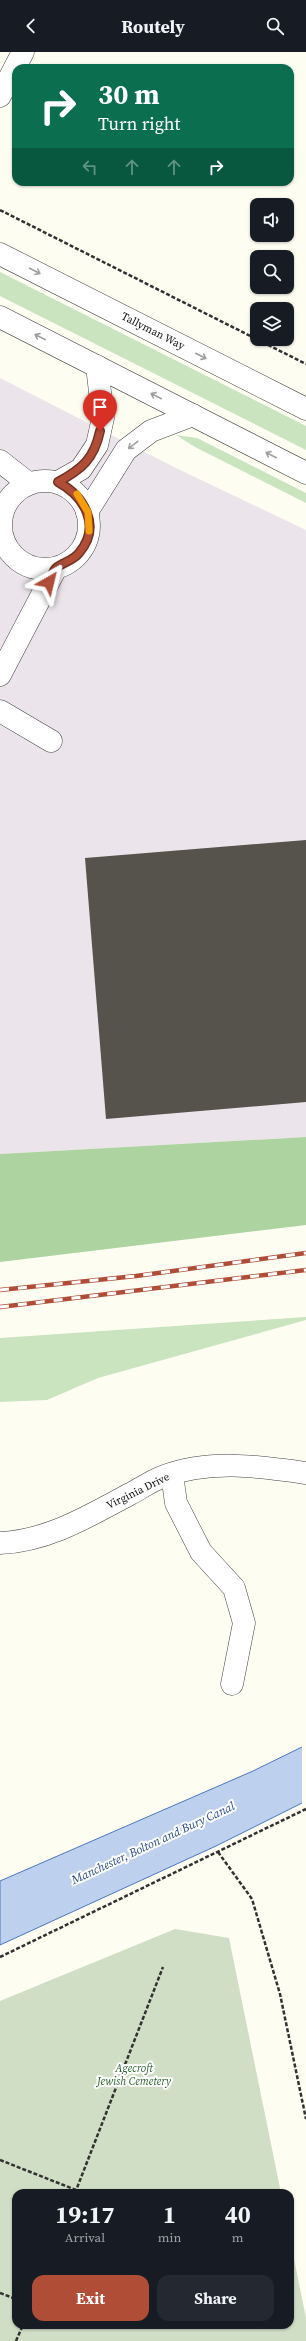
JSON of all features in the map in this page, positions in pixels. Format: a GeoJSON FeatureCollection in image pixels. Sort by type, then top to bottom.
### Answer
{"type":"FeatureCollection","features":[{"type":"Feature","properties":{"kind":"street"},"geometry":{"type":"LineString","coordinates":[[17,64],[23,52]]}},
{"type":"Feature","properties":{"kind":"street"},"geometry":{"type":"LineString","coordinates":[[0,96],[12,73]]}},
{"type":"Feature","properties":{"kind":"street","name":"Tallyman Way"},"geometry":{"type":"LineString","coordinates":[[0,254],[306,409]]}},
{"type":"Feature","properties":{"kind":"street"},"geometry":{"type":"LineString","coordinates":[[0,317],[306,473]]}},
{"type":"Feature","properties":{"kind":"street"},"geometry":{"type":"LineString","coordinates":[[58,482],[80,469],[97,445],[103,418],[97,366]]}},
{"type":"Feature","properties":{"kind":"street"},"geometry":{"type":"LineString","coordinates":[[88,512],[126,450],[151,431],[193,415]]}},
{"type":"Feature","properties":{"kind":"street"},"geometry":{"type":"LineString","coordinates":[[0,462],[28,483]]}},
{"type":"Feature","properties":{"kind":"street"},"geometry":{"type":"LineString","coordinates":[[43,480],[58,482],[76,494],[88,512],[90,526],[87,541],[80,553],[69,562],[56,568],[41,570],[27,566],[14,558],[5,546],[0,532],[1,517],[6,502],[16,491],[28,483],[43,480]]}},
{"type":"Feature","properties":{"kind":"street"},"geometry":{"type":"LineString","coordinates":[[0,675],[56,568]]}},
{"type":"Feature","properties":{"kind":"street"},"geometry":{"type":"LineString","coordinates":[[0,711],[51,741]]}},
{"type":"Feature","properties":{"kind":"street","name":"Virginia Drive"},"geometry":{"type":"LineString","coordinates":[[0,1543],[36,1537],[65,1529],[162,1477],[172,1474],[205,1467],[233,1465],[262,1466],[306,1473]]}},
{"type":"Feature","properties":{"kind":"street"},"geometry":{"type":"LineString","coordinates":[[172,1474],[176,1503],[202,1552],[234,1588],[244,1623],[232,1684]]}},
{"type":"Feature","properties":{"kind":"path"},"geometry":{"type":"LineString","coordinates":[[0,210],[306,364]]}},
{"type":"Feature","properties":{"kind":"path"},"geometry":{"type":"LineString","coordinates":[[0,1957],[306,1809]]}},
{"type":"Feature","properties":{"kind":"path"},"geometry":{"type":"LineString","coordinates":[[218,1852],[252,1898],[280,1994],[306,2119]]}},
{"type":"Feature","properties":{"kind":"path"},"geometry":{"type":"LineString","coordinates":[[76,2189],[163,1967]]}},
{"type":"Feature","properties":{"kind":"path"},"geometry":{"type":"LineString","coordinates":[[0,2160],[68,2189]]}},
{"type":"Feature","properties":{"kind":"path"},"geometry":{"type":"LineString","coordinates":[[0,2293],[12,2298]]}},
{"type":"Feature","properties":{"kind":"path"},"geometry":{"type":"LineString","coordinates":[[16,2341],[21,2329]]}},
{"type":"Feature","properties":{"kind":"shaded area"},"geometry":{"type":"Polygon","coordinates":[[[0,378],[176,468],[306,530],[306,1137],[0,1154],[0,378]]]}},
{"type":"Feature","properties":{"kind":"green space"},"geometry":{"type":"Polygon","coordinates":[[[0,272],[306,426],[306,450],[0,296],[0,272]]]}},
{"type":"Feature","properties":{"kind":"green space"},"geometry":{"type":"Polygon","coordinates":[[[176,435],[197,438],[306,493],[306,503],[195,447],[176,435]]]}},
{"type":"Feature","properties":{"kind":"green space"},"geometry":{"type":"Polygon","coordinates":[[[306,1137],[306,1225],[0,1262],[0,1154],[306,1137]]]}},
{"type":"Feature","properties":{"kind":"green space"},"geometry":{"type":"Polygon","coordinates":[[[306,1317],[306,1320],[98,1378],[47,1400],[0,1402],[0,1338],[306,1317]]]}},
{"type":"Feature","properties":{"kind":"green space","name":"Agecroft Jewish Cemetery"},"geometry":{"type":"Polygon","coordinates":[[[175,1929],[229,1938],[280,2189],[12,2189],[12,2329],[294,2329],[294,2259],[306,2318],[306,2341],[0,2341],[0,2001],[175,1929]]]}},
{"type":"Feature","properties":{"kind":"water","name":"Manchester, Bolton and Bury Canal"},"geometry":{"type":"Polygon","coordinates":[[[306,1745],[306,1801],[216,1846],[0,1945],[0,1881],[253,1771],[306,1745]]]}},
{"type":"Feature","properties":{"kind":"pier"},"geometry":{"type":"Polygon","coordinates":[[[306,1743],[306,1804],[302,1806],[302,1744],[306,1743]]]}},
{"type":"Feature","properties":{"kind":"building"},"geometry":{"type":"Polygon","coordinates":[[[306,840],[306,1102],[106,1119],[85,858],[306,840]]]}},
{"type":"Feature","properties":{"kind":"railway"},"geometry":{"type":"LineString","coordinates":[[0,1290],[136,1276],[306,1253]]}},
{"type":"Feature","properties":{"kind":"railway"},"geometry":{"type":"LineString","coordinates":[[0,1307],[306,1270]]}},
{"type":"Feature","properties":{"kind":"slow traffic"},"geometry":{"type":"LineString","coordinates":[[77,494],[82,499],[88,512],[90,526],[89,531]]}},
{"type":"Feature","properties":{"kind":"route"},"geometry":{"type":"LineString","coordinates":[[49,582],[56,568],[69,562],[80,553],[87,541],[90,526],[88,512],[82,499],[71,489],[58,482],[80,469],[97,445],[100,431]]}}]}
